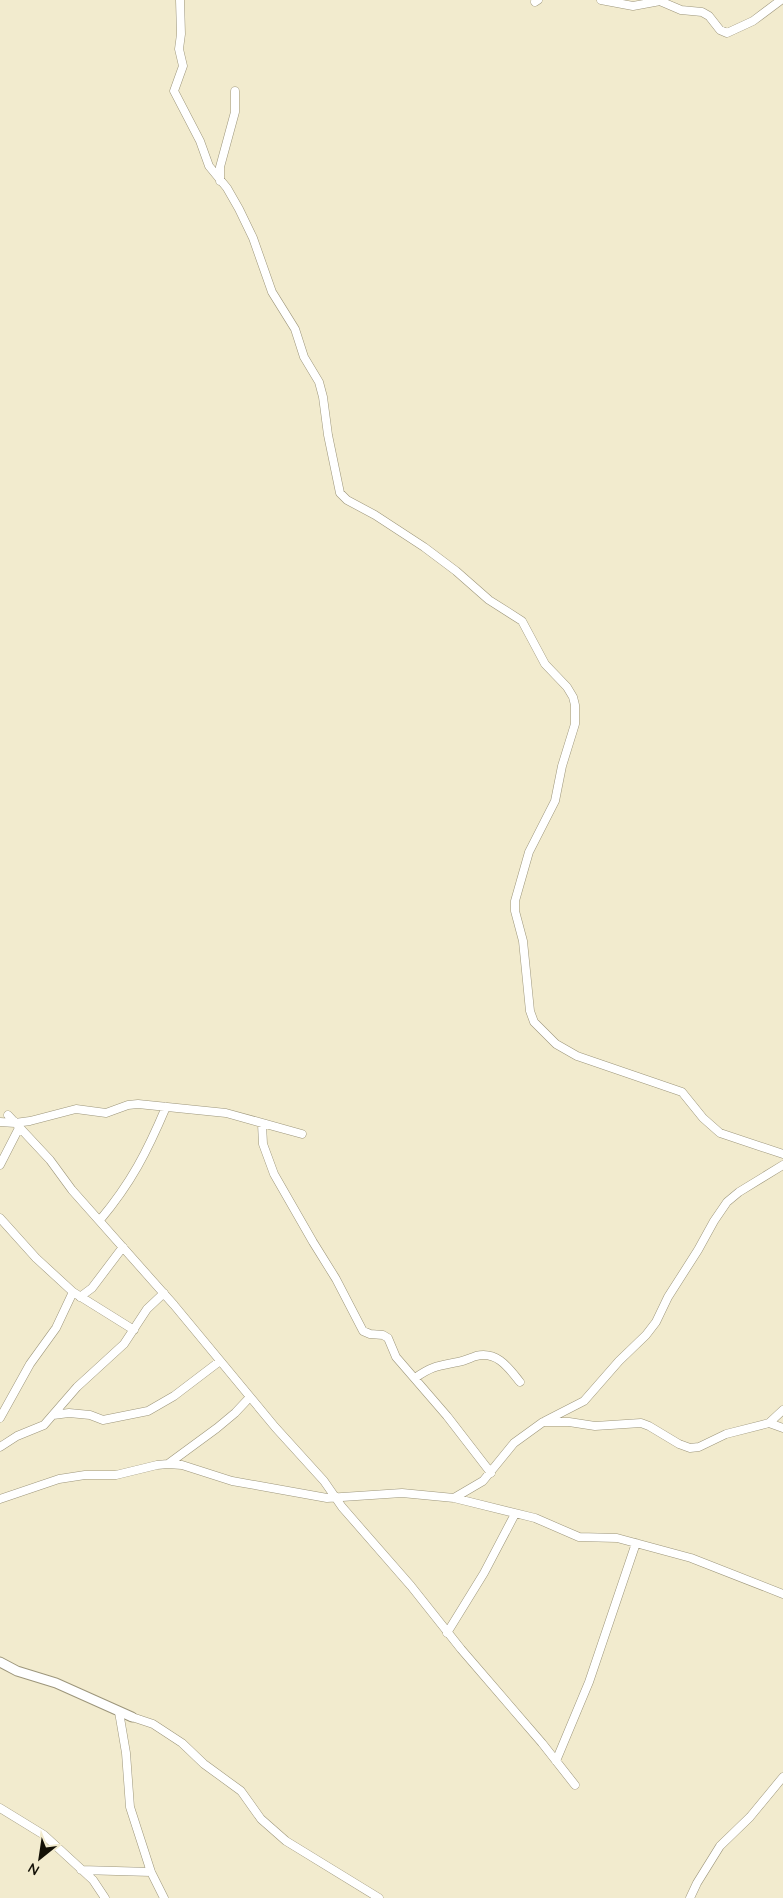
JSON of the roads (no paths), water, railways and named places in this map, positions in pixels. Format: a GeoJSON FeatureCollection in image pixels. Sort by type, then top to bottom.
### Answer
{"type":"FeatureCollection","features":[{"type":"Feature","properties":{"kind":"street"},"geometry":{"type":"LineString","coordinates":[[180,0],[181,34],[179,50],[183,66],[174,91],[200,141],[209,166],[227,188],[239,209],[253,238],[272,292],[296,329],[304,357],[320,385],[340,493],[347,500],[375,515],[424,547],[456,571],[489,600],[522,621],[546,664],[567,687],[573,697],[575,724],[562,766],[555,801],[529,852],[515,901],[515,911],[524,941],[530,1011],[534,1022],[556,1044],[578,1056],[682,1092],[703,1118],[720,1133],[783,1154]]}},
{"type":"Feature","properties":{"kind":"street"},"geometry":{"type":"LineString","coordinates":[[601,0],[634,6],[660,1],[681,10],[702,12],[709,16],[720,30],[727,33],[762,16],[781,0]]}},
{"type":"Feature","properties":{"kind":"street"},"geometry":{"type":"LineString","coordinates":[[220,181],[220,167],[235,112],[235,91]]}},
{"type":"Feature","properties":{"kind":"street"},"geometry":{"type":"LineString","coordinates":[[0,1122],[17,1126],[76,1109],[106,1113],[134,1104],[226,1113],[302,1134]]}},
{"type":"Feature","properties":{"kind":"street"},"geometry":{"type":"LineString","coordinates":[[100,1220],[118,1198],[139,1166],[166,1107]]}},
{"type":"Feature","properties":{"kind":"street"},"geometry":{"type":"LineString","coordinates":[[8,1114],[50,1160],[72,1190],[164,1293],[275,1427],[324,1481],[447,1633],[556,1761],[574,1785]]}},
{"type":"Feature","properties":{"kind":"street"},"geometry":{"type":"LineString","coordinates":[[262,1124],[263,1144],[274,1174],[312,1242],[336,1279],[357,1321],[366,1333],[383,1335],[388,1338],[396,1357],[448,1416],[491,1473]]}},
{"type":"Feature","properties":{"kind":"street"},"geometry":{"type":"LineString","coordinates":[[0,1165],[17,1126]]}},
{"type":"Feature","properties":{"kind":"street"},"geometry":{"type":"LineString","coordinates":[[454,1498],[483,1481],[514,1443],[543,1422],[582,1402],[656,1322],[668,1297],[722,1208],[739,1192],[783,1165]]}},
{"type":"Feature","properties":{"kind":"street"},"geometry":{"type":"LineString","coordinates":[[0,1218],[36,1258],[73,1292],[134,1330]]}},
{"type":"Feature","properties":{"kind":"street"},"geometry":{"type":"LineString","coordinates":[[80,1297],[98,1282],[123,1247]]}},
{"type":"Feature","properties":{"kind":"street"},"geometry":{"type":"LineString","coordinates":[[0,1418],[30,1364],[56,1328],[73,1292]]}},
{"type":"Feature","properties":{"kind":"street"},"geometry":{"type":"LineString","coordinates":[[0,1447],[17,1436],[44,1425],[77,1387],[124,1344],[146,1309],[164,1293]]}},
{"type":"Feature","properties":{"kind":"street"},"geometry":{"type":"LineString","coordinates":[[415,1378],[429,1368],[488,1355],[502,1361],[520,1382]]}},
{"type":"Feature","properties":{"kind":"street"},"geometry":{"type":"LineString","coordinates":[[53,1414],[69,1413],[103,1420],[148,1411],[174,1396],[220,1361]]}},
{"type":"Feature","properties":{"kind":"street"},"geometry":{"type":"LineString","coordinates":[[168,1464],[218,1428],[250,1397]]}},
{"type":"Feature","properties":{"kind":"street"},"geometry":{"type":"LineString","coordinates":[[543,1422],[569,1422],[596,1426],[640,1423],[649,1426],[679,1444],[694,1448],[726,1434],[769,1423],[783,1410]]}},
{"type":"Feature","properties":{"kind":"street"},"geometry":{"type":"LineString","coordinates":[[769,1423],[783,1428]]}},
{"type":"Feature","properties":{"kind":"street"},"geometry":{"type":"LineString","coordinates":[[0,1499],[59,1479],[86,1475],[116,1475],[157,1464],[182,1465],[232,1481],[320,1498],[402,1494],[454,1498],[535,1518],[579,1537],[617,1538],[707,1562],[783,1594]]}},
{"type":"Feature","properties":{"kind":"street"},"geometry":{"type":"LineString","coordinates":[[447,1633],[484,1573],[515,1514]]}},
{"type":"Feature","properties":{"kind":"street"},"geometry":{"type":"LineString","coordinates":[[556,1761],[589,1682],[636,1543]]}},
{"type":"Feature","properties":{"kind":"street"},"geometry":{"type":"LineString","coordinates":[[0,1662],[17,1671],[75,1691],[118,1712],[154,1724],[182,1743],[204,1764],[241,1791],[261,1819],[286,1842],[379,1898]]}},
{"type":"Feature","properties":{"kind":"street"},"geometry":{"type":"LineString","coordinates":[[118,1712],[126,1754],[128,1801],[151,1872],[164,1898]]}},
{"type":"Feature","properties":{"kind":"street"},"geometry":{"type":"LineString","coordinates":[[690,1898],[694,1887],[720,1846],[750,1816],[783,1777]]}},
{"type":"Feature","properties":{"kind":"street"},"geometry":{"type":"LineString","coordinates":[[0,1808],[36,1830],[100,1887],[105,1898]]}},
{"type":"Feature","properties":{"kind":"street"},"geometry":{"type":"LineString","coordinates":[[80,1870],[151,1872]]}}]}
